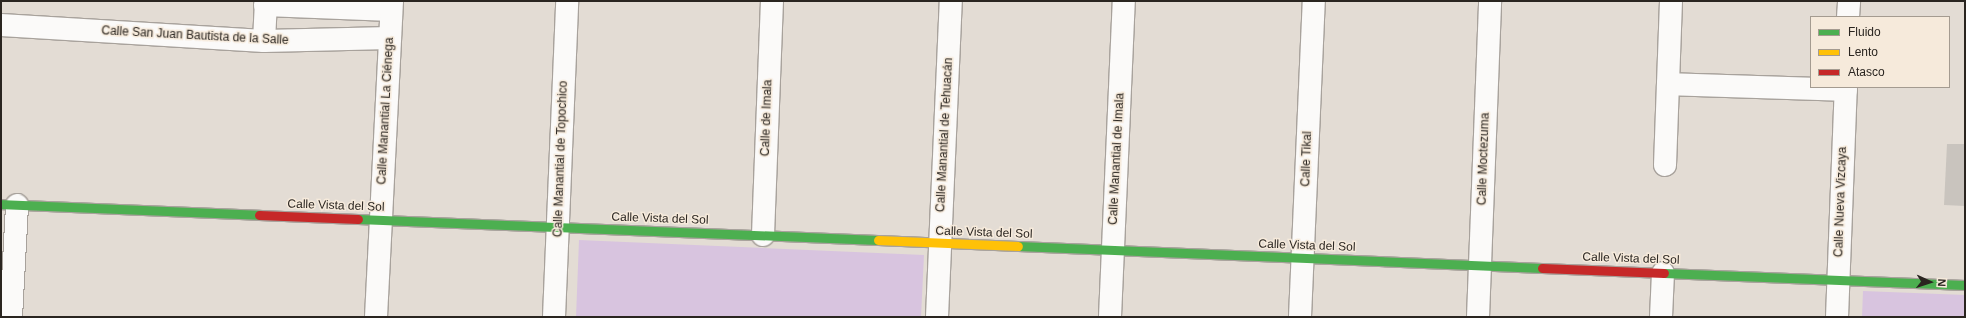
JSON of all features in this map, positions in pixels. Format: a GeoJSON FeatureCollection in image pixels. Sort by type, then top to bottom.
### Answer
{"type":"FeatureCollection","features":[{"type":"Feature","properties":{"kind":"street","name":"Calle Manantial de Topochico"},"geometry":{"type":"LineString","coordinates":[[554,317],[567,1]]}},
{"type":"Feature","properties":{"kind":"street","name":"Calle de Imala"},"geometry":{"type":"LineString","coordinates":[[763,235],[772,1]]}},
{"type":"Feature","properties":{"kind":"street","name":"Calle Manantial de Tehuacán"},"geometry":{"type":"LineString","coordinates":[[937,317],[951,1]]}},
{"type":"Feature","properties":{"kind":"street","name":"Calle Manantial de Imala"},"geometry":{"type":"LineString","coordinates":[[1110,317],[1124,1]]}},
{"type":"Feature","properties":{"kind":"street","name":"Calle Tikal"},"geometry":{"type":"LineString","coordinates":[[1300,317],[1314,1]]}},
{"type":"Feature","properties":{"kind":"street","name":"Calle Moctezuma"},"geometry":{"type":"LineString","coordinates":[[1478,317],[1490,1]]}},
{"type":"Feature","properties":{"kind":"street"},"geometry":{"type":"LineString","coordinates":[[1665,165],[1671,1]]}},
{"type":"Feature","properties":{"kind":"street"},"geometry":{"type":"LineString","coordinates":[[1848,16],[1849,1]]}},
{"type":"Feature","properties":{"kind":"street"},"geometry":{"type":"LineString","coordinates":[[264,41],[265,3],[392,6]]}},
{"type":"Feature","properties":{"kind":"street","name":"Calle Manantial La Ciénega"},"geometry":{"type":"LineString","coordinates":[[376,317],[392,6]]}},
{"type":"Feature","properties":{"kind":"street","name":"Calle San Juan Bautista de la Salle"},"geometry":{"type":"LineString","coordinates":[[1,25],[264,41],[390,38]]}},
{"type":"Feature","properties":{"kind":"street"},"geometry":{"type":"LineString","coordinates":[[1668,84],[1810,87]]}},
{"type":"Feature","properties":{"kind":"street","name":"Calle Nueva Vizcaya"},"geometry":{"type":"LineString","coordinates":[[1837,317],[1846,88]]}},
{"type":"Feature","properties":{"kind":"street","name":"Calle Vista del Sol"},"geometry":{"type":"LineString","coordinates":[[9,204],[1965,285]]}},
{"type":"Feature","properties":{"kind":"street"},"geometry":{"type":"LineString","coordinates":[[9,204],[11,317]]}},
{"type":"Feature","properties":{"kind":"street"},"geometry":{"type":"LineString","coordinates":[[1661,317],[1663,273]]}},
{"type":"Feature","properties":{"kind":"shaded area"},"geometry":{"type":"Polygon","coordinates":[[[579,240],[924,255],[921,317],[576,317],[579,240]]]}},
{"type":"Feature","properties":{"kind":"shaded area"},"geometry":{"type":"Polygon","coordinates":[[[1863,291],[1965,295],[1965,317],[1862,317],[1863,291]]]}},
{"type":"Feature","properties":{"kind":"building"},"geometry":{"type":"Polygon","coordinates":[[[1947,144],[1965,144],[1965,206],[1944,205],[1947,144]]]}},
{"type":"Feature","properties":{"kind":"traffic: fast"},"geometry":{"type":"LineString","coordinates":[[1,204],[259,215]]}},
{"type":"Feature","properties":{"kind":"traffic: fast"},"geometry":{"type":"LineString","coordinates":[[358,219],[878,240]]}},
{"type":"Feature","properties":{"kind":"traffic: fast"},"geometry":{"type":"LineString","coordinates":[[1018,246],[1542,268]]}},
{"type":"Feature","properties":{"kind":"traffic: fast"},"geometry":{"type":"LineString","coordinates":[[1664,273],[1965,285]]}},
{"type":"Feature","properties":{"kind":"traffic: slow"},"geometry":{"type":"LineString","coordinates":[[878,240],[1018,246]]}},
{"type":"Feature","properties":{"kind":"traffic: jam"},"geometry":{"type":"LineString","coordinates":[[259,215],[358,219]]}},
{"type":"Feature","properties":{"kind":"traffic: jam"},"geometry":{"type":"LineString","coordinates":[[1542,268],[1664,273]]}}]}
